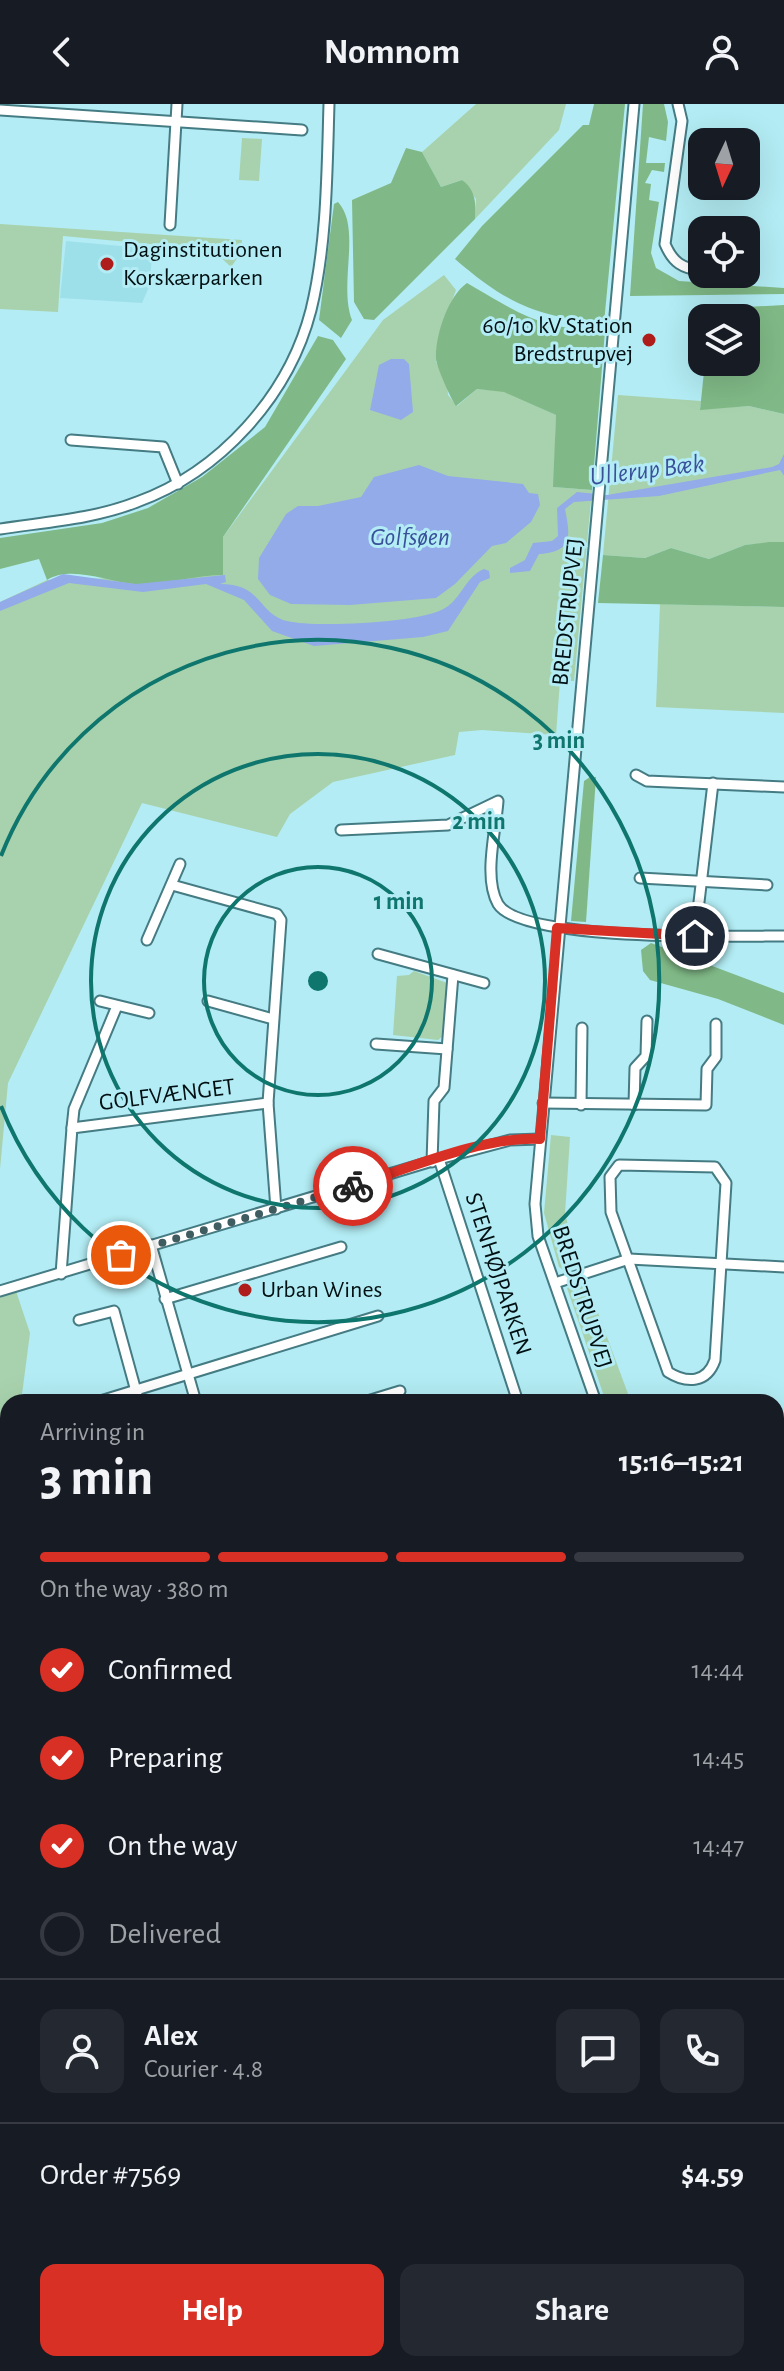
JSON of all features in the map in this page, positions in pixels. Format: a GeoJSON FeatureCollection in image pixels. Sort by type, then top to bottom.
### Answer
{"type":"FeatureCollection","features":[{"type":"Feature","properties":{"kind":"street"},"geometry":{"type":"LineString","coordinates":[[170,225],[177,104]]}},
{"type":"Feature","properties":{"kind":"street"},"geometry":{"type":"LineString","coordinates":[[0,529],[97,515],[138,502],[178,484],[217,457],[252,423],[293,356],[310,311],[319,258],[329,104]]}},
{"type":"Feature","properties":{"kind":"street","name":"BREDSTRUPVEJ"},"geometry":{"type":"LineString","coordinates":[[593,1394],[535,1216],[557,928],[634,104]]}},
{"type":"Feature","properties":{"kind":"street"},"geometry":{"type":"LineString","coordinates":[[678,104],[682,121],[665,244],[671,260],[688,269]]}},
{"type":"Feature","properties":{"kind":"street"},"geometry":{"type":"LineString","coordinates":[[0,110],[302,130]]}},
{"type":"Feature","properties":{"kind":"street"},"geometry":{"type":"LineString","coordinates":[[71,440],[163,447],[178,484]]}},
{"type":"Feature","properties":{"kind":"street"},"geometry":{"type":"LineString","coordinates":[[636,775],[647,781],[784,787]]}},
{"type":"Feature","properties":{"kind":"street"},"geometry":{"type":"LineString","coordinates":[[695,936],[713,783]]}},
{"type":"Feature","properties":{"kind":"street"},"geometry":{"type":"LineString","coordinates":[[341,830],[448,825],[498,801],[492,883],[500,908],[512,918],[557,928],[695,936],[784,936]]}},
{"type":"Feature","properties":{"kind":"street"},"geometry":{"type":"LineString","coordinates":[[147,940],[180,864]]}},
{"type":"Feature","properties":{"kind":"street"},"geometry":{"type":"LineString","coordinates":[[640,878],[702,884],[767,885]]}},
{"type":"Feature","properties":{"kind":"street","name":"GOLFVÆNGET"},"geometry":{"type":"LineString","coordinates":[[172,885],[277,914],[281,920],[268,1103],[276,1209]]}},
{"type":"Feature","properties":{"kind":"street"},"geometry":{"type":"LineString","coordinates":[[378,954],[484,983]]}},
{"type":"Feature","properties":{"kind":"street","name":"STENHØJPARKEN"},"geometry":{"type":"LineString","coordinates":[[453,975],[444,1088],[434,1101],[436,1160],[515,1394]]}},
{"type":"Feature","properties":{"kind":"street"},"geometry":{"type":"LineString","coordinates":[[100,1001],[149,1013]]}},
{"type":"Feature","properties":{"kind":"street"},"geometry":{"type":"LineString","coordinates":[[208,1001],[273,1019]]}},
{"type":"Feature","properties":{"kind":"street","name":"GOLFVÆNGET"},"geometry":{"type":"LineString","coordinates":[[61,1274],[74,1109],[117,1006]]}},
{"type":"Feature","properties":{"kind":"street"},"geometry":{"type":"LineString","coordinates":[[634,1105],[635,1068],[646,1056],[647,1021]]}},
{"type":"Feature","properties":{"kind":"street"},"geometry":{"type":"LineString","coordinates":[[543,1103],[706,1105],[707,1069],[716,1057],[716,1024]]}},
{"type":"Feature","properties":{"kind":"street"},"geometry":{"type":"LineString","coordinates":[[581,1105],[582,1028]]}},
{"type":"Feature","properties":{"kind":"street"},"geometry":{"type":"LineString","coordinates":[[376,1044],[447,1049]]}},
{"type":"Feature","properties":{"kind":"street","name":"GOLFVÆNGET"},"geometry":{"type":"LineString","coordinates":[[72,1128],[268,1103]]}},
{"type":"Feature","properties":{"kind":"street"},"geometry":{"type":"LineString","coordinates":[[0,1291],[436,1160],[510,1140],[540,1139]]}},
{"type":"Feature","properties":{"kind":"street"},"geometry":{"type":"LineString","coordinates":[[619,1165],[715,1167],[726,1183],[715,1360],[706,1377],[693,1380],[668,1372],[629,1259],[609,1201],[610,1177],[619,1165]]}},
{"type":"Feature","properties":{"kind":"street"},"geometry":{"type":"LineString","coordinates":[[151,1245],[194,1394]]}},
{"type":"Feature","properties":{"kind":"street"},"geometry":{"type":"LineString","coordinates":[[165,1299],[341,1247]]}},
{"type":"Feature","properties":{"kind":"street"},"geometry":{"type":"LineString","coordinates":[[555,1283],[629,1259],[784,1267]]}},
{"type":"Feature","properties":{"kind":"street"},"geometry":{"type":"LineString","coordinates":[[79,1320],[114,1311],[137,1394]]}},
{"type":"Feature","properties":{"kind":"street"},"geometry":{"type":"LineString","coordinates":[[123,1394],[378,1316]]}},
{"type":"Feature","properties":{"kind":"street"},"geometry":{"type":"LineString","coordinates":[[390,1394],[400,1391]]}},
{"type":"Feature","properties":{"kind":"shaded area","name":"Daginstitutionen Korskærparken"},"geometry":{"type":"Polygon","coordinates":[[[66,241],[153,249],[149,287],[142,303],[60,298],[66,241]]]}},
{"type":"Feature","properties":{"kind":"green space"},"geometry":{"type":"Polygon","coordinates":[[[476,104],[566,104],[559,130],[475,219],[476,199],[462,180],[441,187],[422,152],[476,104]]]}},
{"type":"Feature","properties":{"kind":"green space"},"geometry":{"type":"Polygon","coordinates":[[[594,104],[625,104],[604,323],[559,317],[523,305],[490,287],[455,259],[482,226],[583,125],[589,125],[594,104]]]}},
{"type":"Feature","properties":{"kind":"green space"},"geometry":{"type":"Polygon","coordinates":[[[643,104],[664,104],[668,122],[666,141],[649,137],[646,163],[665,163],[664,172],[652,170],[645,183],[651,184],[649,200],[659,202],[651,253],[656,268],[679,281],[688,282],[688,288],[760,286],[784,288],[784,294],[630,296],[643,104]]]}},
{"type":"Feature","properties":{"kind":"green space"},"geometry":{"type":"Polygon","coordinates":[[[242,138],[262,139],[259,181],[239,180],[242,138]]]}},
{"type":"Feature","properties":{"kind":"green space"},"geometry":{"type":"Polygon","coordinates":[[[406,148],[422,152],[441,187],[462,180],[467,184],[474,198],[475,219],[374,320],[364,319],[354,302],[352,200],[391,183],[406,148]]]}},
{"type":"Feature","properties":{"kind":"green space"},"geometry":{"type":"Polygon","coordinates":[[[338,202],[348,226],[347,290],[352,320],[341,338],[319,320],[334,204],[338,202]]]}},
{"type":"Feature","properties":{"kind":"green space"},"geometry":{"type":"Polygon","coordinates":[[[0,224],[242,240],[241,253],[231,267],[215,252],[204,249],[63,236],[58,312],[0,309],[0,224]]]}},
{"type":"Feature","properties":{"kind":"green space"},"geometry":{"type":"Polygon","coordinates":[[[444,275],[456,290],[440,334],[436,362],[447,382],[448,395],[457,406],[477,389],[504,391],[556,415],[554,487],[592,490],[574,681],[560,681],[556,735],[482,730],[459,732],[455,755],[333,782],[290,814],[277,837],[142,803],[8,1083],[0,1169],[0,602],[47,580],[223,575],[223,537],[383,320],[444,275]]]}},
{"type":"Feature","properties":{"kind":"green space"},"geometry":{"type":"Polygon","coordinates":[[[467,283],[532,318],[563,327],[605,331],[592,490],[553,487],[556,415],[504,392],[477,389],[456,406],[439,369],[436,350],[440,328],[449,307],[467,283]]]}},
{"type":"Feature","properties":{"kind":"green space"},"geometry":{"type":"Polygon","coordinates":[[[784,305],[784,414],[749,406],[700,410],[704,376],[760,376],[760,306],[784,305]]]}},
{"type":"Feature","properties":{"kind":"green space"},"geometry":{"type":"Polygon","coordinates":[[[318,336],[333,340],[346,359],[223,537],[223,575],[134,584],[78,574],[47,580],[39,559],[0,569],[0,538],[102,523],[148,508],[202,477],[265,427],[318,336]]]}},
{"type":"Feature","properties":{"kind":"green space"},"geometry":{"type":"Polygon","coordinates":[[[618,395],[701,401],[700,409],[749,406],[784,414],[784,464],[780,469],[784,476],[784,542],[745,545],[709,559],[671,548],[645,558],[603,555],[618,395]]]}},
{"type":"Feature","properties":{"kind":"green space"},"geometry":{"type":"Polygon","coordinates":[[[784,542],[784,607],[598,603],[603,555],[645,558],[671,548],[709,559],[745,545],[784,542]]]}},
{"type":"Feature","properties":{"kind":"green space"},"geometry":{"type":"Polygon","coordinates":[[[660,604],[784,607],[784,713],[656,707],[660,604]]]}},
{"type":"Feature","properties":{"kind":"green space"},"geometry":{"type":"Polygon","coordinates":[[[596,777],[586,922],[571,921],[584,781],[596,777]]]}},
{"type":"Feature","properties":{"kind":"green space"},"geometry":{"type":"Polygon","coordinates":[[[651,943],[784,993],[784,1025],[718,999],[650,980],[643,971],[641,950],[651,943]]]}},
{"type":"Feature","properties":{"kind":"green space"},"geometry":{"type":"Polygon","coordinates":[[[414,971],[447,983],[443,1036],[438,1040],[393,1035],[397,976],[409,975],[414,971]]]}},
{"type":"Feature","properties":{"kind":"green space"},"geometry":{"type":"Polygon","coordinates":[[[551,1135],[570,1137],[565,1214],[579,1263],[565,1271],[559,1267],[544,1213],[551,1135]]]}},
{"type":"Feature","properties":{"kind":"green space"},"geometry":{"type":"Polygon","coordinates":[[[586,1280],[628,1394],[603,1394],[567,1288],[586,1280]]]}},
{"type":"Feature","properties":{"kind":"green space"},"geometry":{"type":"Polygon","coordinates":[[[16,1291],[30,1333],[22,1394],[0,1394],[0,1295],[16,1291]]]}},
{"type":"Feature","properties":{"kind":"water"},"geometry":{"type":"Polygon","coordinates":[[[391,359],[404,359],[409,364],[413,412],[401,420],[370,410],[379,365],[391,359]]]}},
{"type":"Feature","properties":{"kind":"water"},"geometry":{"type":"Polygon","coordinates":[[[784,454],[784,476],[780,470],[659,496],[574,502],[565,509],[568,534],[564,546],[550,553],[539,554],[530,571],[510,573],[510,568],[525,560],[533,543],[552,541],[558,536],[557,508],[577,492],[607,495],[772,467],[779,464],[784,454]]]}},
{"type":"Feature","properties":{"kind":"water","name":"Golfsøen"},"geometry":{"type":"Polygon","coordinates":[[[419,465],[448,476],[523,484],[529,493],[538,494],[540,505],[531,522],[506,543],[492,546],[455,584],[436,598],[350,605],[291,604],[270,595],[258,579],[259,558],[286,514],[298,506],[318,506],[361,497],[374,477],[419,465]]]}},
{"type":"Feature","properties":{"kind":"water"},"geometry":{"type":"Polygon","coordinates":[[[484,569],[489,571],[490,578],[480,582],[448,631],[423,637],[314,646],[272,631],[244,600],[206,584],[143,592],[69,583],[0,611],[0,602],[63,574],[136,584],[225,575],[226,582],[220,584],[244,589],[270,612],[287,621],[320,624],[392,621],[445,608],[484,569]]]}},
{"type":"Feature","properties":{"kind":"way so far"},"geometry":{"type":"LineString","coordinates":[[121,1255],[353,1186]]}},
{"type":"Feature","properties":{"kind":"place","name":"Daginstitutionen Korskærparken"},"geometry":{"type":"Point","coordinates":[107,264]}},
{"type":"Feature","properties":{"kind":"place","name":"60/10 kV Station Bredstrupvej"},"geometry":{"type":"Point","coordinates":[649,340]}},
{"type":"Feature","properties":{"kind":"place","name":"Urban Wines"},"geometry":{"type":"Point","coordinates":[245,1290]}},
{"type":"Feature","properties":{"kind":"route"},"geometry":{"type":"LineString","coordinates":[[353,1186],[490,1145],[521,1138],[540,1139],[557,928],[695,936]]}},
{"type":"Feature","properties":{"kind":"water label","name":"Ullerup Bæk"},"geometry":{"type":"Point","coordinates":[647,470]}}]}
